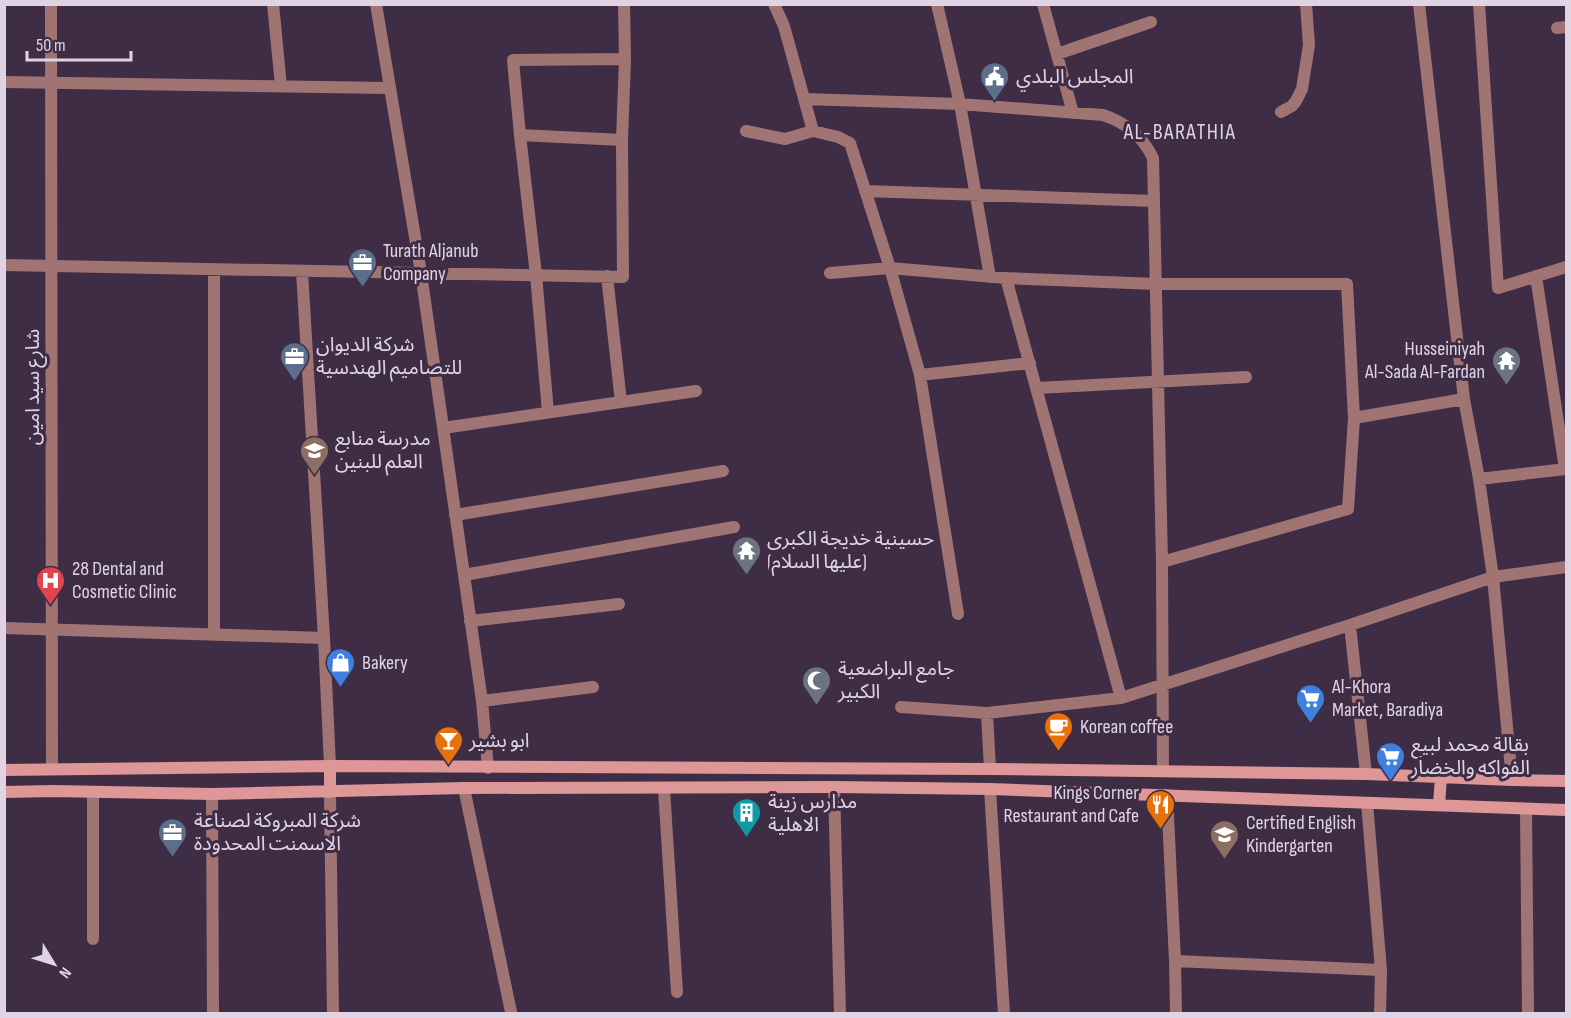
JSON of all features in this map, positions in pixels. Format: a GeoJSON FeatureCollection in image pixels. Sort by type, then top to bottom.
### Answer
{"type":"FeatureCollection","features":[{"type":"Feature","properties":{"kind":"main road"},"geometry":{"type":"LineString","coordinates":[[4,770],[330,766],[990,769],[1366,774],[1566,781]]}},
{"type":"Feature","properties":{"kind":"main road"},"geometry":{"type":"LineString","coordinates":[[330,766],[330,792]]}},
{"type":"Feature","properties":{"kind":"main road"},"geometry":{"type":"LineString","coordinates":[[52,769],[53,791]]}},
{"type":"Feature","properties":{"kind":"main road"},"geometry":{"type":"LineString","coordinates":[[1439,805],[1441,777]]}},
{"type":"Feature","properties":{"kind":"main road"},"geometry":{"type":"LineString","coordinates":[[4,792],[212,794],[464,788],[834,787],[990,789],[1566,810]]}},
{"type":"Feature","properties":{"kind":"street","name":"شارع سيد امين"},"geometry":{"type":"LineString","coordinates":[[51,4],[52,769]]}},
{"type":"Feature","properties":{"kind":"street"},"geometry":{"type":"LineString","coordinates":[[273,4],[280,86]]}},
{"type":"Feature","properties":{"kind":"street"},"geometry":{"type":"LineString","coordinates":[[376,4],[421,273],[482,701],[489,768]]}},
{"type":"Feature","properties":{"kind":"street"},"geometry":{"type":"LineString","coordinates":[[4,265],[623,277],[624,4]]}},
{"type":"Feature","properties":{"kind":"street"},"geometry":{"type":"LineString","coordinates":[[774,4],[784,26],[813,131]]}},
{"type":"Feature","properties":{"kind":"street"},"geometry":{"type":"LineString","coordinates":[[937,4],[960,104],[990,276]]}},
{"type":"Feature","properties":{"kind":"street"},"geometry":{"type":"LineString","coordinates":[[1042,4],[1073,113]]}},
{"type":"Feature","properties":{"kind":"street"},"geometry":{"type":"LineString","coordinates":[[1281,112],[1292,106],[1302,89],[1310,45],[1306,4]]}},
{"type":"Feature","properties":{"kind":"street"},"geometry":{"type":"LineString","coordinates":[[1419,4],[1464,399],[1479,479],[1493,577],[1512,780]]}},
{"type":"Feature","properties":{"kind":"street"},"geometry":{"type":"LineString","coordinates":[[1479,4],[1498,288],[1566,267]]}},
{"type":"Feature","properties":{"kind":"street"},"geometry":{"type":"LineString","coordinates":[[1057,54],[1151,22]]}},
{"type":"Feature","properties":{"kind":"street"},"geometry":{"type":"LineString","coordinates":[[548,412],[513,60],[625,59]]}},
{"type":"Feature","properties":{"kind":"street"},"geometry":{"type":"LineString","coordinates":[[4,82],[389,88]]}},
{"type":"Feature","properties":{"kind":"street"},"geometry":{"type":"LineString","coordinates":[[804,99],[960,104],[1103,115],[1116,119],[1148,148],[1153,158],[1162,562],[1163,771]]}},
{"type":"Feature","properties":{"kind":"street"},"geometry":{"type":"LineString","coordinates":[[746,132],[785,139],[813,131],[838,137],[850,143],[890,268],[920,375],[958,614]]}},
{"type":"Feature","properties":{"kind":"street"},"geometry":{"type":"LineString","coordinates":[[520,135],[622,140]]}},
{"type":"Feature","properties":{"kind":"street"},"geometry":{"type":"LineString","coordinates":[[865,191],[1154,201]]}},
{"type":"Feature","properties":{"kind":"street"},"geometry":{"type":"LineString","coordinates":[[830,273],[890,268],[1006,278],[1156,284],[1347,284],[1354,418],[1348,508],[1162,562]]}},
{"type":"Feature","properties":{"kind":"street"},"geometry":{"type":"LineString","coordinates":[[214,269],[214,634]]}},
{"type":"Feature","properties":{"kind":"street"},"geometry":{"type":"LineString","coordinates":[[302,271],[330,766]]}},
{"type":"Feature","properties":{"kind":"street"},"geometry":{"type":"LineString","coordinates":[[606,276],[621,402]]}},
{"type":"Feature","properties":{"kind":"street"},"geometry":{"type":"LineString","coordinates":[[1479,479],[1566,469],[1536,276]]}},
{"type":"Feature","properties":{"kind":"street"},"geometry":{"type":"LineString","coordinates":[[1006,278],[1121,698]]}},
{"type":"Feature","properties":{"kind":"street"},"geometry":{"type":"LineString","coordinates":[[920,375],[1029,363]]}},
{"type":"Feature","properties":{"kind":"street"},"geometry":{"type":"LineString","coordinates":[[1037,388],[1246,377]]}},
{"type":"Feature","properties":{"kind":"street"},"geometry":{"type":"LineString","coordinates":[[443,428],[696,392]]}},
{"type":"Feature","properties":{"kind":"street"},"geometry":{"type":"LineString","coordinates":[[1354,418],[1464,399]]}},
{"type":"Feature","properties":{"kind":"street"},"geometry":{"type":"LineString","coordinates":[[455,515],[723,471]]}},
{"type":"Feature","properties":{"kind":"street"},"geometry":{"type":"LineString","coordinates":[[464,574],[734,527]]}},
{"type":"Feature","properties":{"kind":"street"},"geometry":{"type":"LineString","coordinates":[[901,707],[987,713],[1121,698],[1493,577],[1566,567]]}},
{"type":"Feature","properties":{"kind":"street"},"geometry":{"type":"LineString","coordinates":[[470,621],[619,604]]}},
{"type":"Feature","properties":{"kind":"street"},"geometry":{"type":"LineString","coordinates":[[1350,625],[1366,774]]}},
{"type":"Feature","properties":{"kind":"street"},"geometry":{"type":"LineString","coordinates":[[4,628],[324,638]]}},
{"type":"Feature","properties":{"kind":"street"},"geometry":{"type":"LineString","coordinates":[[482,701],[593,687]]}},
{"type":"Feature","properties":{"kind":"street"},"geometry":{"type":"LineString","coordinates":[[987,713],[990,769]]}},
{"type":"Feature","properties":{"kind":"street"},"geometry":{"type":"LineString","coordinates":[[834,787],[840,1014]]}},
{"type":"Feature","properties":{"kind":"street"},"geometry":{"type":"LineString","coordinates":[[464,788],[511,1012]]}},
{"type":"Feature","properties":{"kind":"street"},"geometry":{"type":"LineString","coordinates":[[664,789],[678,992]]}},
{"type":"Feature","properties":{"kind":"street"},"geometry":{"type":"LineString","coordinates":[[990,789],[1004,1014]]}},
{"type":"Feature","properties":{"kind":"street"},"geometry":{"type":"LineString","coordinates":[[93,792],[93,939]]}},
{"type":"Feature","properties":{"kind":"street"},"geometry":{"type":"LineString","coordinates":[[330,792],[333,1014]]}},
{"type":"Feature","properties":{"kind":"street"},"geometry":{"type":"LineString","coordinates":[[212,794],[213,1014]]}},
{"type":"Feature","properties":{"kind":"street"},"geometry":{"type":"LineString","coordinates":[[1167,795],[1176,1014]]}},
{"type":"Feature","properties":{"kind":"street"},"geometry":{"type":"LineString","coordinates":[[1367,803],[1381,970],[1380,1014]]}},
{"type":"Feature","properties":{"kind":"street"},"geometry":{"type":"LineString","coordinates":[[1526,810],[1528,1014]]}},
{"type":"Feature","properties":{"kind":"street"},"geometry":{"type":"LineString","coordinates":[[1175,961],[1381,970]]}},
{"type":"Feature","properties":{"kind":"place","name":"المجلس البلدي"},"geometry":{"type":"Point","coordinates":[995,102]}},
{"type":"Feature","properties":{"kind":"place","name":"Turath Aljanub Company"},"geometry":{"type":"Point","coordinates":[362,288]}},
{"type":"Feature","properties":{"kind":"place","name":"شركة الديوان للتصاميم الهندسية"},"geometry":{"type":"Point","coordinates":[295,382]}},
{"type":"Feature","properties":{"kind":"place","name":"Husseiniyah Al-Sada Al-Fardan"},"geometry":{"type":"Point","coordinates":[1506,386]}},
{"type":"Feature","properties":{"kind":"place","name":"مدرسة منابع العلم للبنين"},"geometry":{"type":"Point","coordinates":[314,476]}},
{"type":"Feature","properties":{"kind":"place","name":"حسينية خديجة الكبرى (عليها السلام)"},"geometry":{"type":"Point","coordinates":[746,576]}},
{"type":"Feature","properties":{"kind":"place","name":"28 Dental and Cosmetic Clinic"},"geometry":{"type":"Point","coordinates":[51,606]}},
{"type":"Feature","properties":{"kind":"place","name":"Bakery"},"geometry":{"type":"Point","coordinates":[341,688]}},
{"type":"Feature","properties":{"kind":"place","name":"جامع البراضعية الكبير"},"geometry":{"type":"Point","coordinates":[817,706]}},
{"type":"Feature","properties":{"kind":"place","name":"Al-Khora Market, Baradiya"},"geometry":{"type":"Point","coordinates":[1311,724]}},
{"type":"Feature","properties":{"kind":"place","name":"Korean coffee"},"geometry":{"type":"Point","coordinates":[1059,752]}},
{"type":"Feature","properties":{"kind":"place","name":"ابو بشير"},"geometry":{"type":"Point","coordinates":[448,766]}},
{"type":"Feature","properties":{"kind":"place","name":"بقالة محمد لبيع الفواكه والخضار"},"geometry":{"type":"Point","coordinates":[1390,782]}},
{"type":"Feature","properties":{"kind":"place","name":"Kings Corner Restaurant and Cafe"},"geometry":{"type":"Point","coordinates":[1160,830]}},
{"type":"Feature","properties":{"kind":"place","name":"مدارس زينة الاهلية"},"geometry":{"type":"Point","coordinates":[747,838]}},
{"type":"Feature","properties":{"kind":"place","name":"شركة المبروكة لصناعة الاسمنت المحدودة"},"geometry":{"type":"Point","coordinates":[173,858]}},
{"type":"Feature","properties":{"kind":"place","name":"Certified English Kindergarten"},"geometry":{"type":"Point","coordinates":[1225,860]}},
{"type":"Feature","properties":{"kind":"district","name":"AL-BARATHIA"},"geometry":{"type":"Point","coordinates":[1180,131]}}]}
